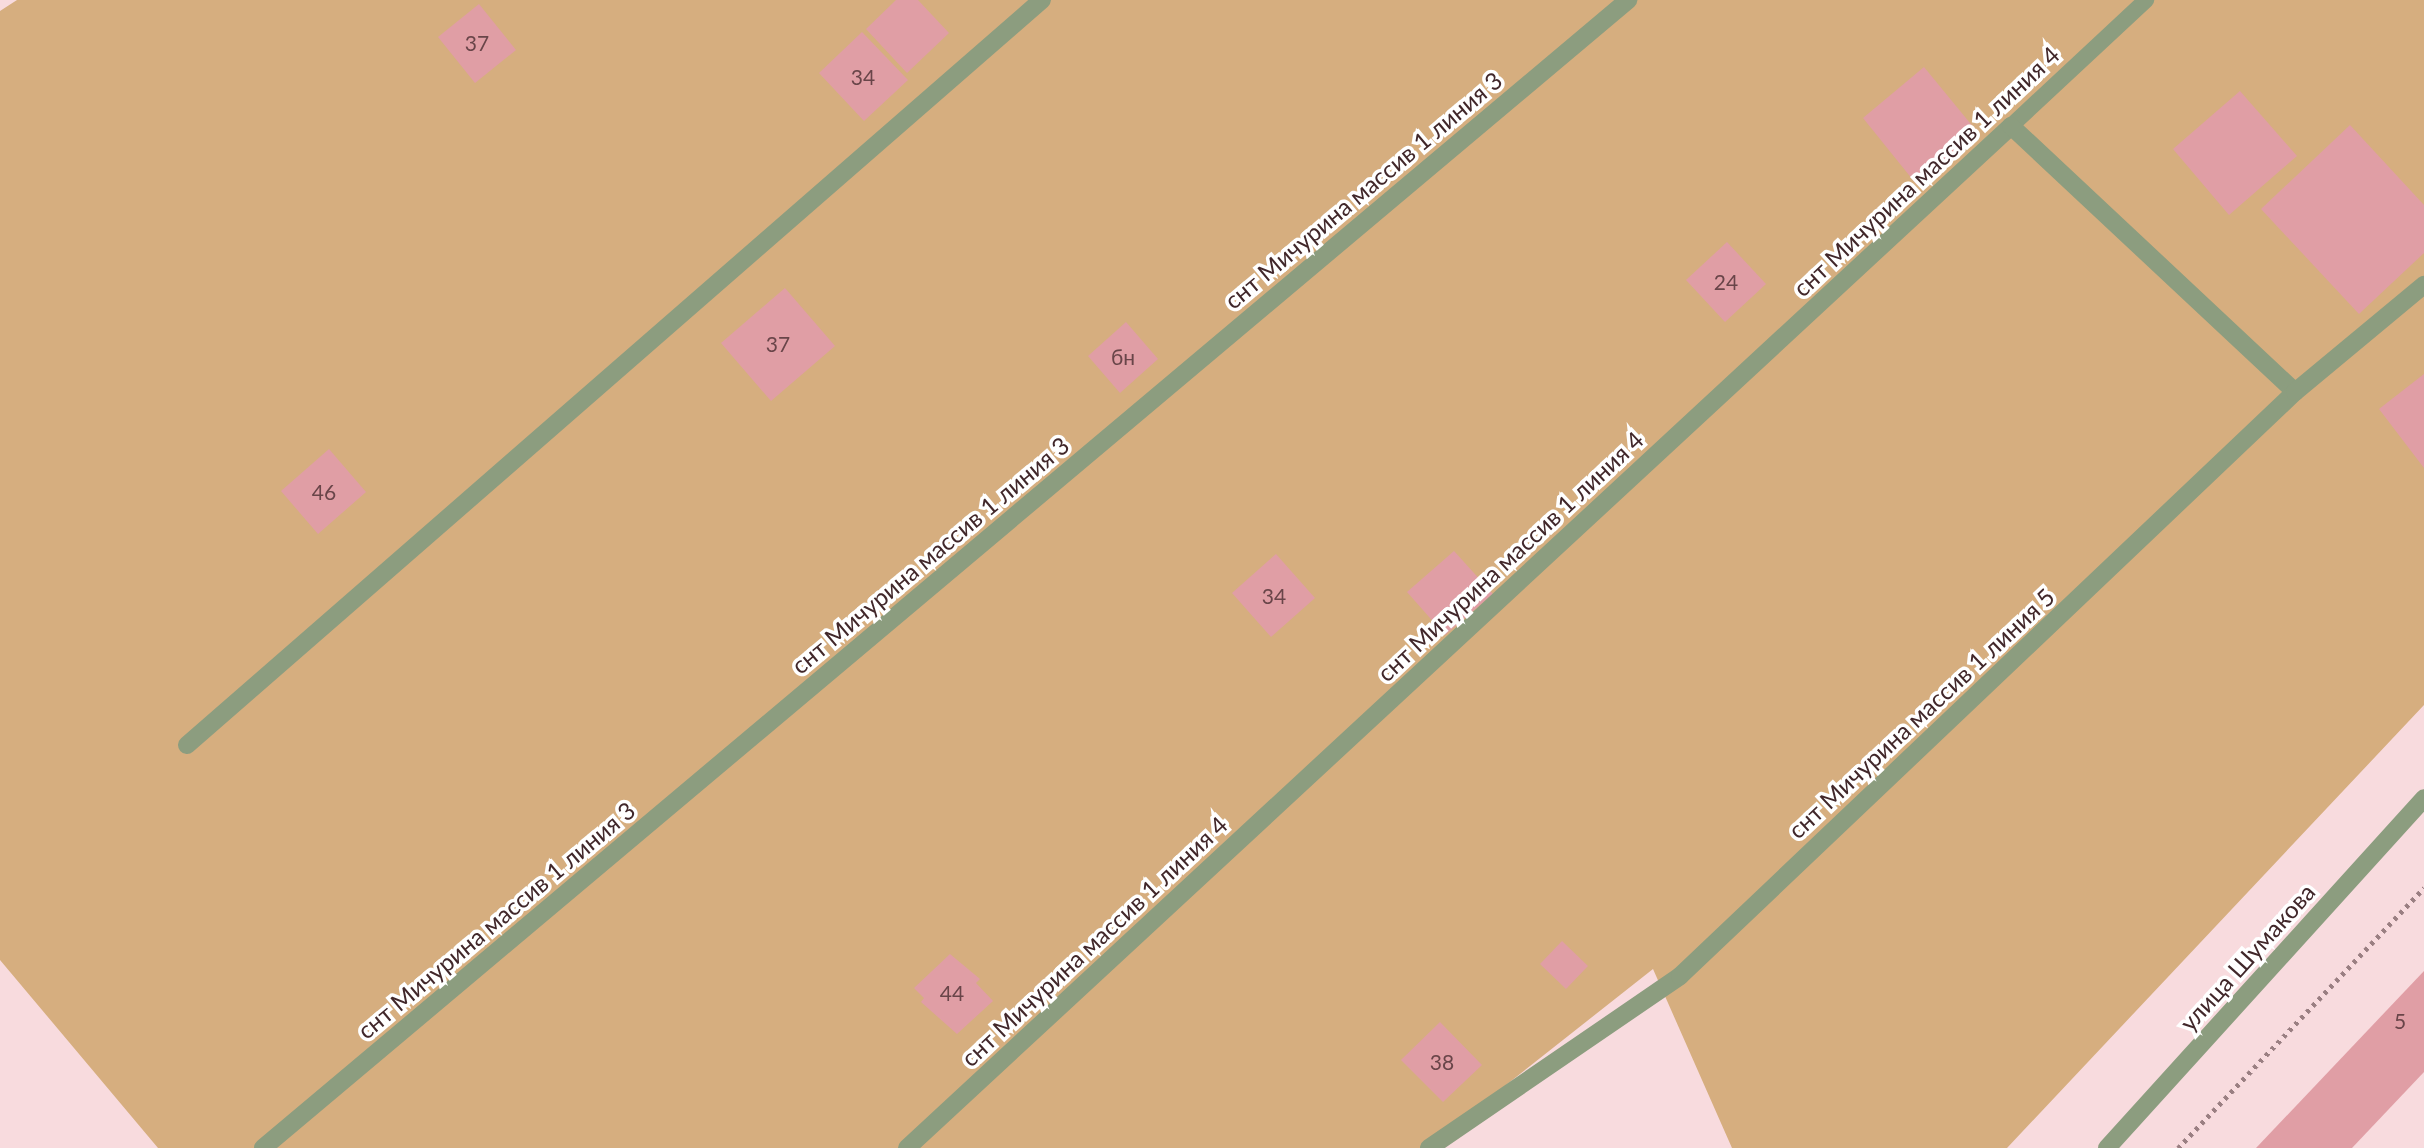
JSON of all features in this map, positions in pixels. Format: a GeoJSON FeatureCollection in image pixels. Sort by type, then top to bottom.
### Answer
{"type":"FeatureCollection","features":[{"type":"Feature","properties":{"kind":"street"},"geometry":{"type":"LineString","coordinates":[[187,745],[1042,0]]}},
{"type":"Feature","properties":{"kind":"street","name":"снт Мичурина массив 1 линия 3"},"geometry":{"type":"LineString","coordinates":[[263,1148],[1628,0]]}},
{"type":"Feature","properties":{"kind":"street"},"geometry":{"type":"LineString","coordinates":[[2011,126],[2295,392]]}},
{"type":"Feature","properties":{"kind":"street","name":"снт Мичурина массив 1 линия 4"},"geometry":{"type":"LineString","coordinates":[[907,1148],[2011,126]]}},
{"type":"Feature","properties":{"kind":"street","name":"снт Мичурина массив 1 линия 5"},"geometry":{"type":"LineString","coordinates":[[1429,1148],[1680,976],[2295,392],[2424,285]]}},
{"type":"Feature","properties":{"kind":"street","name":"улица Шумакова"},"geometry":{"type":"LineString","coordinates":[[2107,1148],[2424,798]]}},
{"type":"Feature","properties":{"kind":"lane","name":"снт Мичурина массив 1 линия 4"},"geometry":{"type":"LineString","coordinates":[[2011,126],[2147,0]]}},
{"type":"Feature","properties":{"kind":"path"},"geometry":{"type":"LineString","coordinates":[[2178,1148],[2424,888]]}},
{"type":"Feature","properties":{"kind":"shaded area"},"geometry":{"type":"Polygon","coordinates":[[[17,0],[2424,0],[2424,705],[2007,1148],[1732,1148],[1653,969],[1426,1148],[158,1148],[0,960],[0,11],[17,0]]]}},
{"type":"Feature","properties":{"kind":"building"},"geometry":{"type":"Polygon","coordinates":[[[896,0],[918,0],[949,33],[907,73],[866,29],[896,0]]]}},
{"type":"Feature","properties":{"kind":"building"},"geometry":{"type":"Polygon","coordinates":[[[479,4],[516,50],[475,83],[438,37],[479,4]]]}},
{"type":"Feature","properties":{"kind":"building"},"geometry":{"type":"Polygon","coordinates":[[[862,32],[908,80],[864,121],[819,73],[862,32]]]}},
{"type":"Feature","properties":{"kind":"building"},"geometry":{"type":"Polygon","coordinates":[[[1924,67],[1979,134],[1917,185],[1863,118],[1924,67]]]}},
{"type":"Feature","properties":{"kind":"building"},"geometry":{"type":"Polygon","coordinates":[[[2240,91],[2297,156],[2229,215],[2173,149],[2240,91]]]}},
{"type":"Feature","properties":{"kind":"building"},"geometry":{"type":"Polygon","coordinates":[[[2350,125],[2424,205],[2424,253],[2359,314],[2261,209],[2350,125]]]}},
{"type":"Feature","properties":{"kind":"building"},"geometry":{"type":"Polygon","coordinates":[[[1727,242],[1766,284],[1725,322],[1686,280],[1727,242]]]}},
{"type":"Feature","properties":{"kind":"building"},"geometry":{"type":"Polygon","coordinates":[[[785,288],[835,346],[771,401],[721,343],[785,288]]]}},
{"type":"Feature","properties":{"kind":"building"},"geometry":{"type":"Polygon","coordinates":[[[1126,322],[1158,359],[1120,393],[1088,356],[1126,322]]]}},
{"type":"Feature","properties":{"kind":"building"},"geometry":{"type":"Polygon","coordinates":[[[2424,374],[2424,468],[2379,409],[2424,374]]]}},
{"type":"Feature","properties":{"kind":"building"},"geometry":{"type":"Polygon","coordinates":[[[329,449],[366,492],[318,534],[281,491],[329,449]]]}},
{"type":"Feature","properties":{"kind":"building"},"geometry":{"type":"Polygon","coordinates":[[[1454,551],[1493,594],[1445,635],[1407,592],[1454,551]]]}},
{"type":"Feature","properties":{"kind":"building"},"geometry":{"type":"Polygon","coordinates":[[[1276,554],[1315,598],[1271,637],[1232,593],[1276,554]]]}},
{"type":"Feature","properties":{"kind":"building"},"geometry":{"type":"Polygon","coordinates":[[[1562,941],[1588,966],[1566,989],[1540,964],[1562,941]]]}},
{"type":"Feature","properties":{"kind":"building"},"geometry":{"type":"Polygon","coordinates":[[[950,954],[980,979],[976,983],[993,1001],[957,1034],[921,1002],[924,998],[914,988],[950,954]]]}},
{"type":"Feature","properties":{"kind":"building"},"geometry":{"type":"Polygon","coordinates":[[[2424,971],[2424,1072],[2352,1148],[2256,1148],[2424,971]]]}},
{"type":"Feature","properties":{"kind":"building"},"geometry":{"type":"Polygon","coordinates":[[[1440,1022],[1482,1065],[1443,1102],[1401,1060],[1440,1022]]]}}]}
